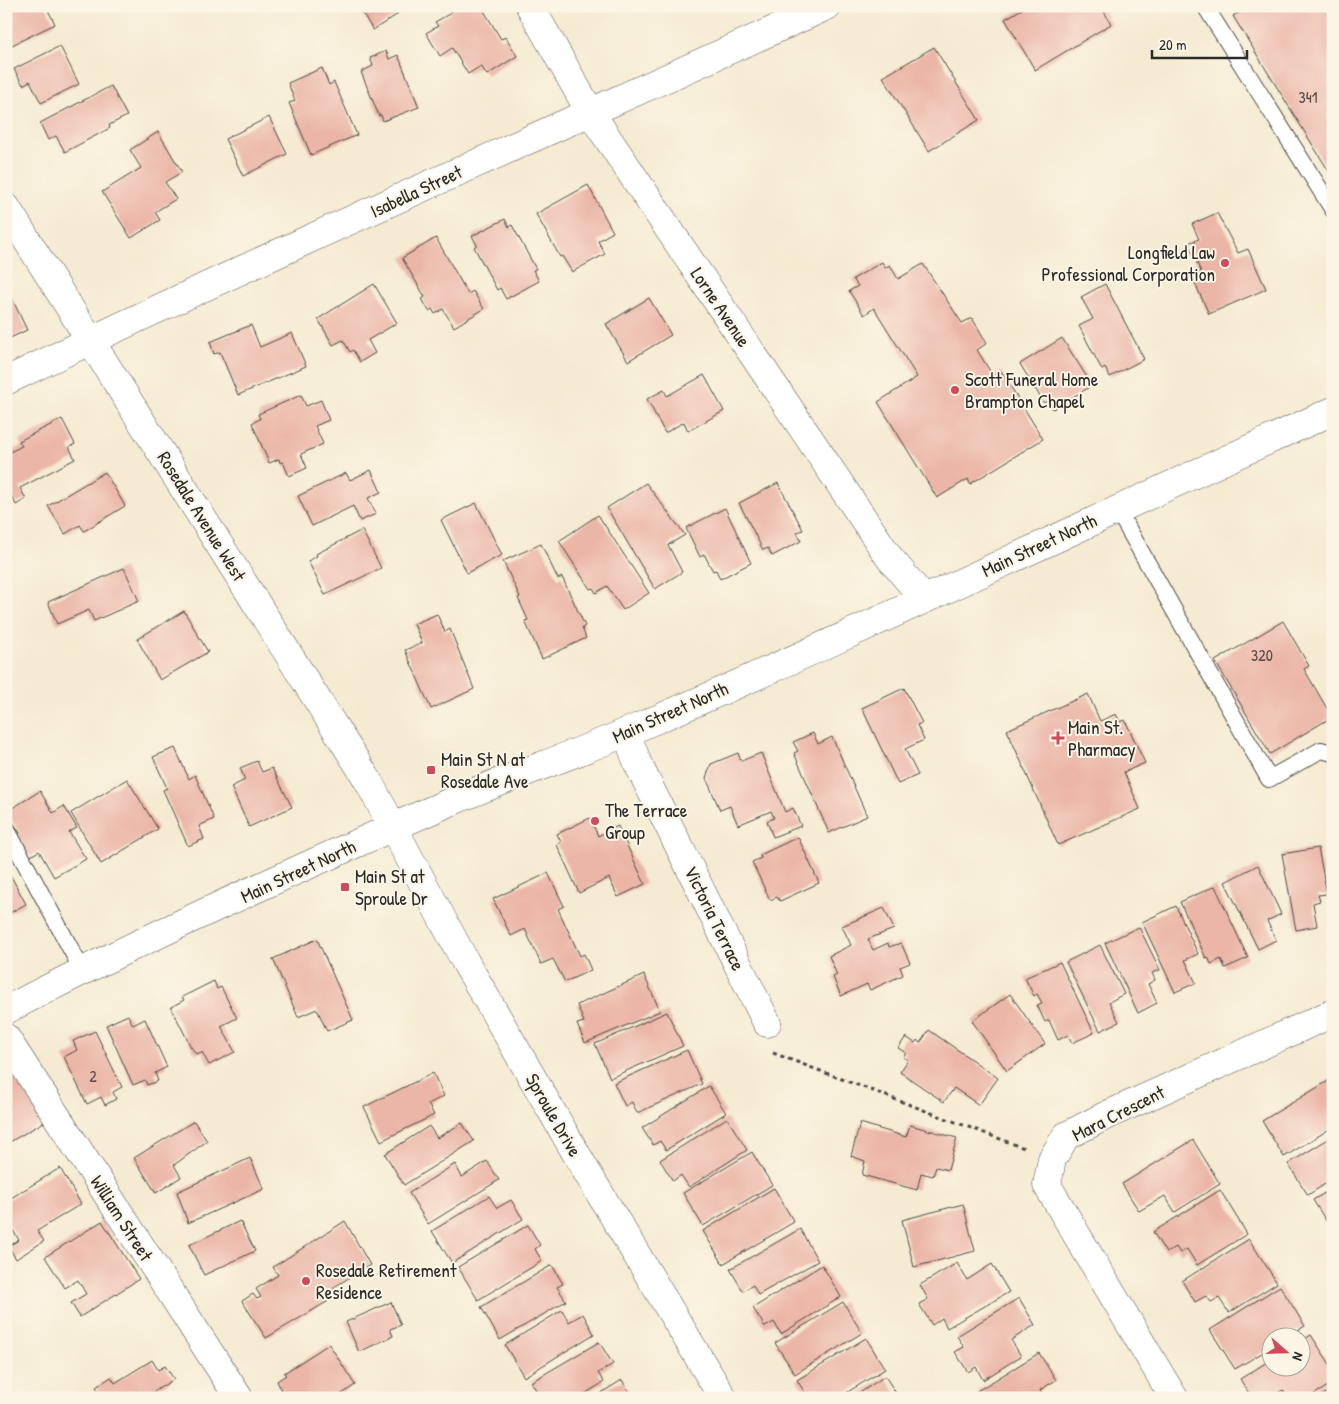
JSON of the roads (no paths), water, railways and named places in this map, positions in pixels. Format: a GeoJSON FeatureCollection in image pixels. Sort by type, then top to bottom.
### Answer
{"type":"FeatureCollection","features":[{"type":"Feature","properties":{"kind":"street","name":"Lorne Avenue"},"geometry":{"type":"LineString","coordinates":[[530,6],[590,112],[889,557],[924,599]]}},
{"type":"Feature","properties":{"kind":"street","name":"Isabella Street"},"geometry":{"type":"LineString","coordinates":[[6,381],[91,340],[590,112],[827,6]]}},
{"type":"Feature","properties":{"kind":"street","name":"Rosedale Avenue West"},"geometry":{"type":"LineString","coordinates":[[6,207],[366,777],[393,828]]}},
{"type":"Feature","properties":{"kind":"street","name":"Main Street North"},"geometry":{"type":"LineString","coordinates":[[6,1010],[82,970],[444,805],[626,732],[924,599],[1117,509],[1333,412]]}},
{"type":"Feature","properties":{"kind":"street","name":"Victoria Terrace"},"geometry":{"type":"LineString","coordinates":[[626,732],[638,764],[767,1023]]}},
{"type":"Feature","properties":{"kind":"street","name":"Sproule Drive"},"geometry":{"type":"LineString","coordinates":[[393,828],[466,963],[588,1174],[723,1398]]}},
{"type":"Feature","properties":{"kind":"street","name":"Mara Crescent"},"geometry":{"type":"LineString","coordinates":[[1174,1398],[1048,1185],[1052,1159],[1066,1136],[1105,1116],[1333,1013]]}},
{"type":"Feature","properties":{"kind":"street","name":"William Street"},"geometry":{"type":"LineString","coordinates":[[6,1038],[239,1398]]}},
{"type":"Feature","properties":{"kind":"lane"},"geometry":{"type":"LineString","coordinates":[[1205,6],[1333,210]]}},
{"type":"Feature","properties":{"kind":"lane"},"geometry":{"type":"LineString","coordinates":[[1117,509],[1269,779],[1321,750],[1333,752]]}},
{"type":"Feature","properties":{"kind":"lane"},"geometry":{"type":"LineString","coordinates":[[6,828],[82,970]]}},
{"type":"Feature","properties":{"kind":"place","name":"Longfield Law Professional Corporation"},"geometry":{"type":"Point","coordinates":[1225,263]}},
{"type":"Feature","properties":{"kind":"place","name":"Scott Funeral Home Brampton Chapel"},"geometry":{"type":"Point","coordinates":[955,390]}},
{"type":"Feature","properties":{"kind":"place","name":"Main St. Pharmacy"},"geometry":{"type":"Point","coordinates":[1058,738]}},
{"type":"Feature","properties":{"kind":"place","name":"Main St N at Rosedale Ave"},"geometry":{"type":"Point","coordinates":[431,770]}},
{"type":"Feature","properties":{"kind":"place","name":"The Terrace Group"},"geometry":{"type":"Point","coordinates":[595,821]}},
{"type":"Feature","properties":{"kind":"place","name":"Main St at Sproule Dr"},"geometry":{"type":"Point","coordinates":[345,887]}},
{"type":"Feature","properties":{"kind":"place","name":"Rosedale Retirement Residence"},"geometry":{"type":"Point","coordinates":[306,1281]}}]}
